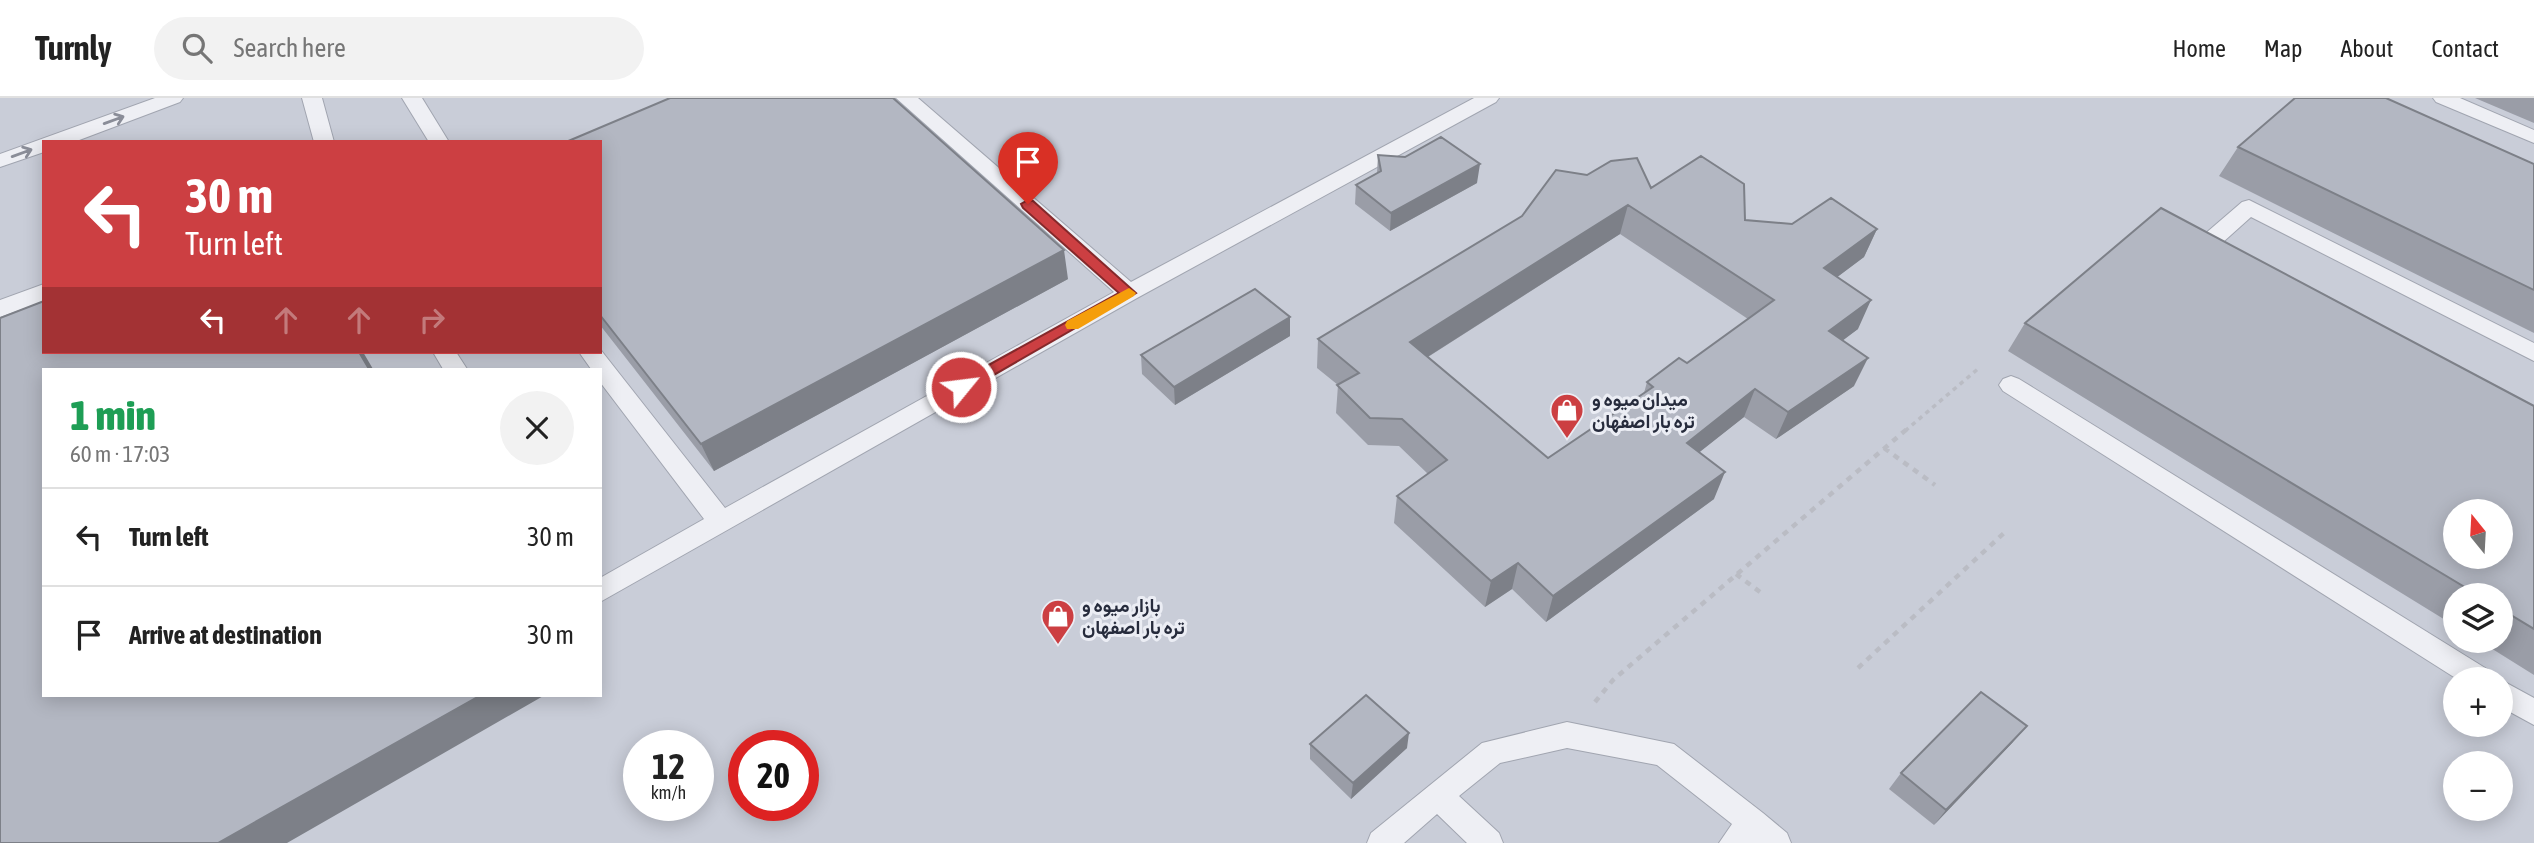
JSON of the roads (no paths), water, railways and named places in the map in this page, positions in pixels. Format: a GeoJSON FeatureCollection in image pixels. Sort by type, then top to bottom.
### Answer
{"type":"FeatureCollection","features":[{"type":"Feature","properties":{"kind":"lane"},"geometry":{"type":"LineString","coordinates":[[59,140],[173,98]]}},
{"type":"Feature","properties":{"kind":"lane"},"geometry":{"type":"LineString","coordinates":[[312,98],[323,140]]}},
{"type":"Feature","properties":{"kind":"lane"},"geometry":{"type":"LineString","coordinates":[[412,98],[438,140]]}},
{"type":"Feature","properties":{"kind":"lane"},"geometry":{"type":"LineString","coordinates":[[906,98],[1129,293]]}},
{"type":"Feature","properties":{"kind":"lane"},"geometry":{"type":"LineString","coordinates":[[602,590],[1129,293],[1489,98]]}},
{"type":"Feature","properties":{"kind":"lane"},"geometry":{"type":"LineString","coordinates":[[2444,98],[2534,137]]}},
{"type":"Feature","properties":{"kind":"lane"},"geometry":{"type":"LineString","coordinates":[[0,161],[42,146]]}},
{"type":"Feature","properties":{"kind":"lane"},"geometry":{"type":"LineString","coordinates":[[2243,263],[2207,244],[2249,207],[2534,353]]}},
{"type":"Feature","properties":{"kind":"lane"},"geometry":{"type":"LineString","coordinates":[[0,309],[42,293]]}},
{"type":"Feature","properties":{"kind":"lane"},"geometry":{"type":"LineString","coordinates":[[592,354],[721,522]]}},
{"type":"Feature","properties":{"kind":"lane"},"geometry":{"type":"LineString","coordinates":[[2011,385],[2461,667]]}},
{"type":"Feature","properties":{"kind":"lane"},"geometry":{"type":"LineString","coordinates":[[2513,700],[2534,713]]}},
{"type":"Feature","properties":{"kind":"lane"},"geometry":{"type":"LineString","coordinates":[[1382,843],[1492,752],[1567,735],[1664,753],[1744,833],[1776,843]]}},
{"type":"Feature","properties":{"kind":"lane"},"geometry":{"type":"LineString","coordinates":[[1438,795],[1488,843]]}},
{"type":"Feature","properties":{"kind":"place","name":"میدان میوه و تره بار اصفهان"},"geometry":{"type":"Point","coordinates":[1567,440]}},
{"type":"Feature","properties":{"kind":"place","name":"بازار میوه و تره بار اصفهان"},"geometry":{"type":"Point","coordinates":[1058,646]}}]}
